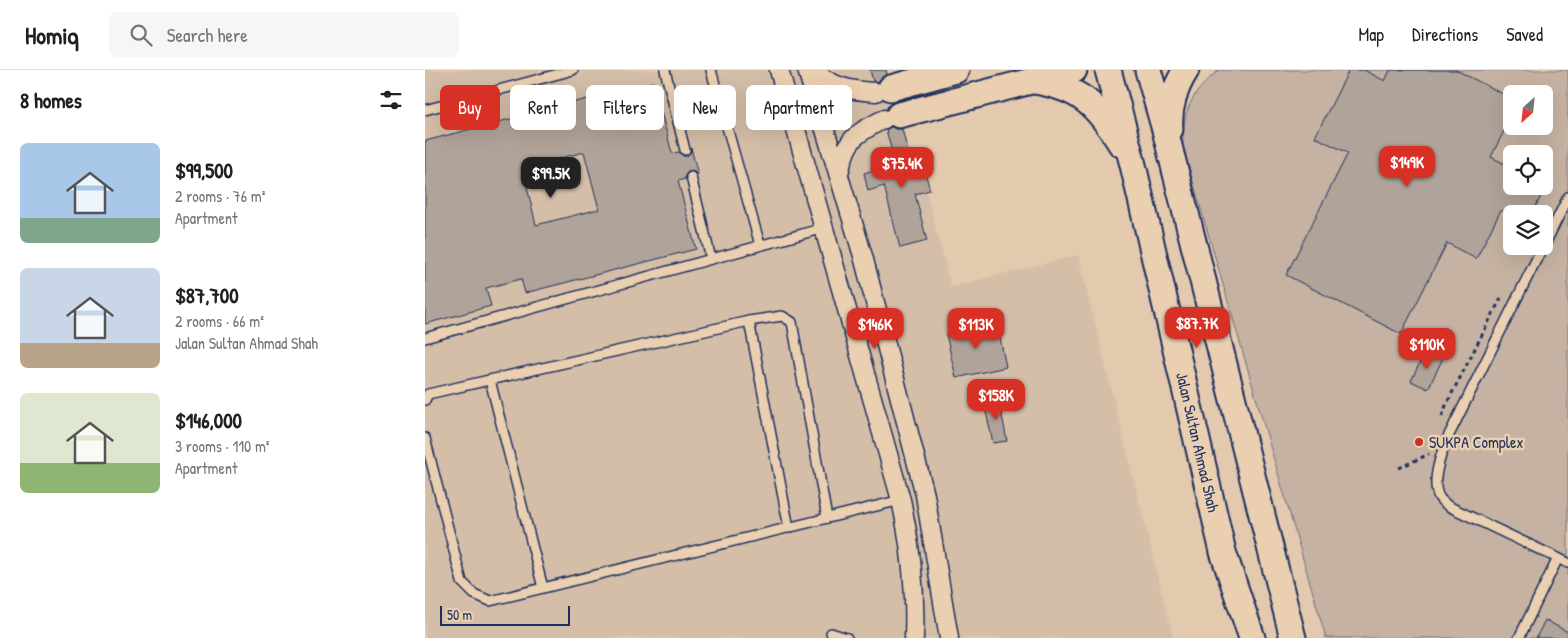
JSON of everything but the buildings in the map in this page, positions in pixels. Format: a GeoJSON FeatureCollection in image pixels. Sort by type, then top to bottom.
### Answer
{"type":"FeatureCollection","features":[{"type":"Feature","properties":{"kind":"main road"},"geometry":{"type":"LineString","coordinates":[[883,90],[956,70]]}},
{"type":"Feature","properties":{"kind":"main road"},"geometry":{"type":"LineString","coordinates":[[891,118],[1074,70]]}},
{"type":"Feature","properties":{"kind":"main road","name":"Jalan Sultan Ahmad Shah"},"geometry":{"type":"LineString","coordinates":[[1109,70],[1223,552],[1252,638]]}},
{"type":"Feature","properties":{"kind":"main road"},"geometry":{"type":"LineString","coordinates":[[1148,70],[1293,638]]}},
{"type":"Feature","properties":{"kind":"main road"},"geometry":{"type":"LineString","coordinates":[[1173,162],[1169,126],[1172,102],[1176,89],[1186,70]]}},
{"type":"Feature","properties":{"kind":"main road"},"geometry":{"type":"LineString","coordinates":[[1032,80],[1075,92],[1095,107],[1109,124],[1133,165]]}},
{"type":"Feature","properties":{"kind":"street"},"geometry":{"type":"LineString","coordinates":[[779,70],[901,500],[912,556],[914,638]]}},
{"type":"Feature","properties":{"kind":"street"},"geometry":{"type":"LineString","coordinates":[[807,70],[863,256],[925,496],[949,638]]}},
{"type":"Feature","properties":{"kind":"street"},"geometry":{"type":"LineString","coordinates":[[813,70],[826,80],[845,89],[858,92],[883,90]]}},
{"type":"Feature","properties":{"kind":"street"},"geometry":{"type":"LineString","coordinates":[[839,173],[849,142],[861,131],[891,118]]}},
{"type":"Feature","properties":{"kind":"lane"},"geometry":{"type":"LineString","coordinates":[[425,110],[573,70]]}},
{"type":"Feature","properties":{"kind":"lane"},"geometry":{"type":"LineString","coordinates":[[665,70],[685,150]]}},
{"type":"Feature","properties":{"kind":"lane"},"geometry":{"type":"LineString","coordinates":[[711,70],[760,245]]}},
{"type":"Feature","properties":{"kind":"lane"},"geometry":{"type":"LineString","coordinates":[[691,178],[711,259]]}},
{"type":"Feature","properties":{"kind":"lane"},"geometry":{"type":"LineString","coordinates":[[1553,228],[1568,197]]}},
{"type":"Feature","properties":{"kind":"lane"},"geometry":{"type":"LineString","coordinates":[[425,338],[824,228]]}},
{"type":"Feature","properties":{"kind":"lane"},"geometry":{"type":"LineString","coordinates":[[1539,255],[1449,435],[1442,452],[1436,486],[1440,498],[1448,506],[1568,563]]}},
{"type":"Feature","properties":{"kind":"lane"},"geometry":{"type":"LineString","coordinates":[[425,400],[428,394],[749,321],[782,316],[792,322],[827,518]]}},
{"type":"Feature","properties":{"kind":"lane"},"geometry":{"type":"LineString","coordinates":[[749,321],[789,528]]}},
{"type":"Feature","properties":{"kind":"lane"},"geometry":{"type":"LineString","coordinates":[[490,380],[543,588]]}},
{"type":"Feature","properties":{"kind":"lane"},"geometry":{"type":"LineString","coordinates":[[425,438],[462,582],[474,594],[490,602],[901,500]]}},
{"type":"Feature","properties":{"kind":"lane"},"geometry":{"type":"LineString","coordinates":[[1519,638],[1558,558]]}},
{"type":"Feature","properties":{"kind":"lane"},"geometry":{"type":"LineString","coordinates":[[831,633],[847,638]]}},
{"type":"Feature","properties":{"kind":"path"},"geometry":{"type":"LineString","coordinates":[[1441,424],[1447,403],[1505,290]]}},
{"type":"Feature","properties":{"kind":"path"},"geometry":{"type":"LineString","coordinates":[[1399,468],[1434,452],[1432,460]]}},
{"type":"Feature","properties":{"kind":"shaded area"},"geometry":{"type":"Polygon","coordinates":[[[425,70],[886,70],[906,145],[902,147],[906,161],[921,157],[930,190],[926,191],[951,287],[1078,255],[1173,638],[425,638],[425,70]]]}},
{"type":"Feature","properties":{"kind":"shaded area","name":"SUKPA Complex"},"geometry":{"type":"Polygon","coordinates":[[[1219,70],[1568,70],[1568,638],[1326,638],[1183,147],[1184,123],[1187,113],[1190,104],[1201,87],[1219,70]]]}},
{"type":"Feature","properties":{"kind":"place","name":"SUKPA Complex"},"geometry":{"type":"Point","coordinates":[1419,442]}}]}
